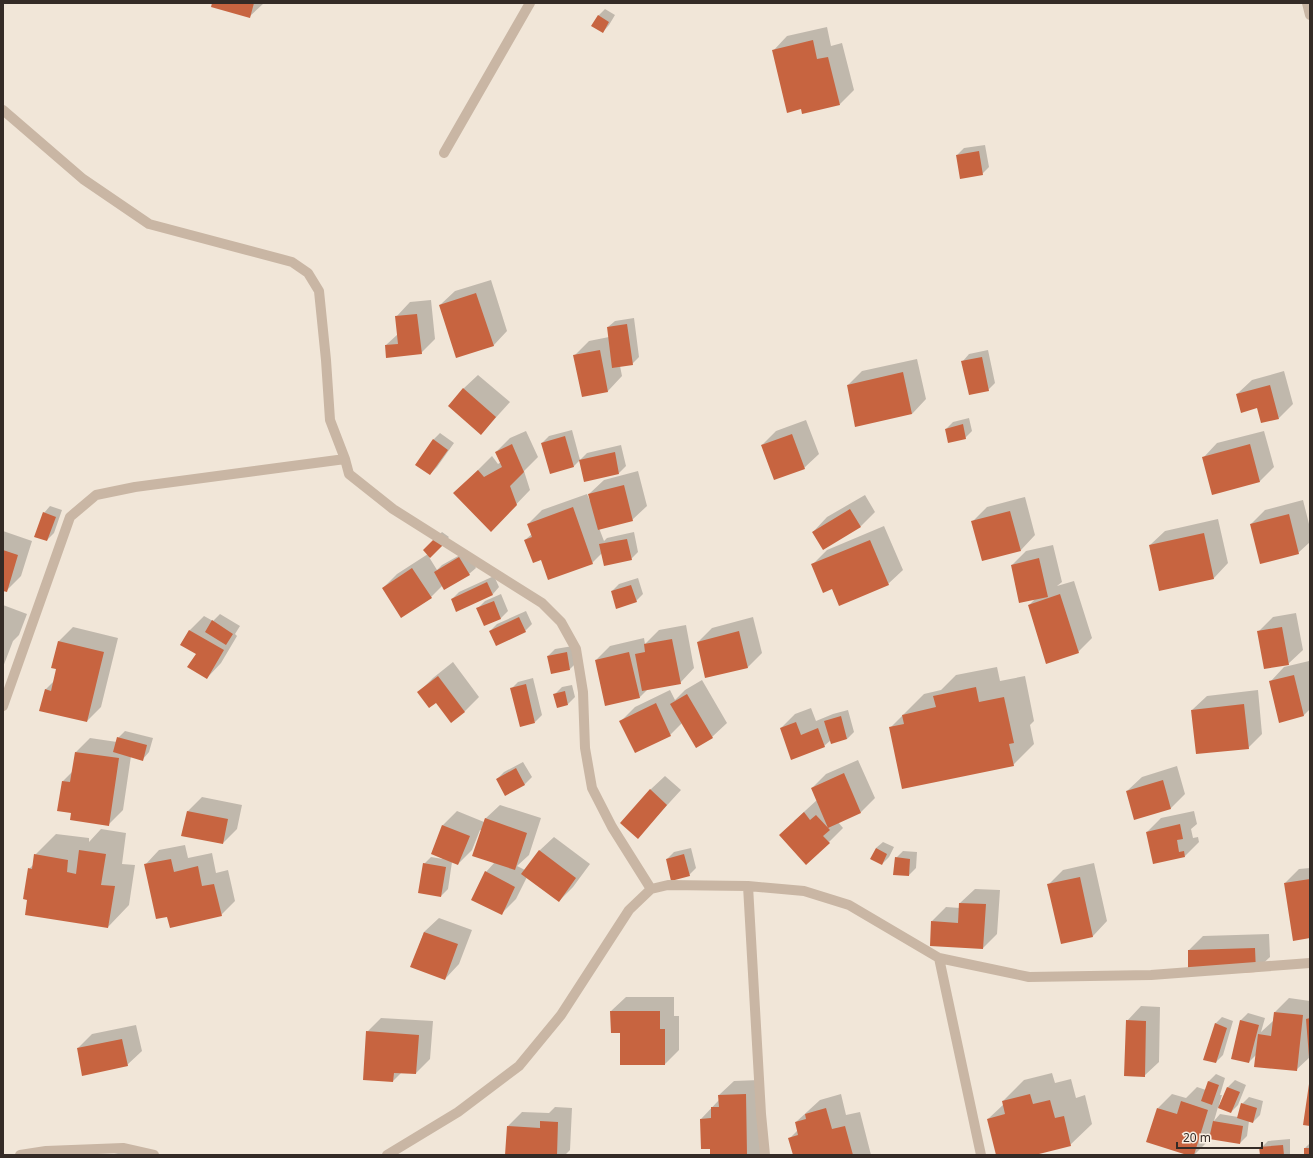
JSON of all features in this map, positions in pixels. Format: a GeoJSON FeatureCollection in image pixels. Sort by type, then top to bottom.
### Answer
{"type":"FeatureCollection","features":[{"type":"Feature","properties":{"kind":"street"},"geometry":{"type":"LineString","coordinates":[[444,153],[530,3]]}},
{"type":"Feature","properties":{"kind":"street"},"geometry":{"type":"LineString","coordinates":[[1307,3],[1310,15]]}},
{"type":"Feature","properties":{"kind":"street"},"geometry":{"type":"LineString","coordinates":[[3,110],[83,180],[149,224],[292,262],[308,273],[319,291],[330,420],[345,459],[349,474],[393,509],[542,602],[562,622],[576,649],[583,692],[585,748],[592,788],[612,827],[651,889]]}},
{"type":"Feature","properties":{"kind":"street"},"geometry":{"type":"LineString","coordinates":[[3,706],[70,517],[96,495],[135,486],[345,459]]}},
{"type":"Feature","properties":{"kind":"street"},"geometry":{"type":"LineString","coordinates":[[387,1155],[458,1112],[519,1066],[561,1015],[629,910],[651,889],[668,885],[748,886],[804,890],[849,905],[938,958],[1029,977],[1151,975],[1310,963]]}},
{"type":"Feature","properties":{"kind":"street"},"geometry":{"type":"LineString","coordinates":[[748,886],[761,1114],[765,1155]]}},
{"type":"Feature","properties":{"kind":"street"},"geometry":{"type":"LineString","coordinates":[[938,958],[980,1155]]}},
{"type":"Feature","properties":{"kind":"street"},"geometry":{"type":"LineString","coordinates":[[20,1155],[46,1151],[123,1148],[154,1155]]}},
{"type":"Feature","properties":{"kind":"building"},"geometry":{"type":"Polygon","coordinates":[[[212,3],[254,3],[250,18],[211,7],[212,3]]]}},
{"type":"Feature","properties":{"kind":"building"},"geometry":{"type":"Polygon","coordinates":[[[598,15],[609,22],[603,33],[591,26],[598,15]]]}},
{"type":"Feature","properties":{"kind":"building"},"geometry":{"type":"Polygon","coordinates":[[[813,40],[817,59],[828,57],[840,105],[802,114],[801,109],[787,113],[772,50],[813,40]]]}},
{"type":"Feature","properties":{"kind":"building"},"geometry":{"type":"Polygon","coordinates":[[[979,151],[983,175],[960,179],[956,155],[979,151]]]}},
{"type":"Feature","properties":{"kind":"building"},"geometry":{"type":"Polygon","coordinates":[[[476,293],[494,346],[456,358],[439,305],[476,293]]]}},
{"type":"Feature","properties":{"kind":"building"},"geometry":{"type":"Polygon","coordinates":[[[417,314],[422,354],[386,358],[385,345],[398,344],[395,316],[417,314]]]}},
{"type":"Feature","properties":{"kind":"building"},"geometry":{"type":"Polygon","coordinates":[[[627,324],[633,365],[612,368],[607,327],[627,324]]]}},
{"type":"Feature","properties":{"kind":"building"},"geometry":{"type":"Polygon","coordinates":[[[600,350],[608,392],[582,397],[573,355],[600,350]]]}},
{"type":"Feature","properties":{"kind":"building"},"geometry":{"type":"Polygon","coordinates":[[[982,357],[989,391],[969,395],[961,361],[982,357]]]}},
{"type":"Feature","properties":{"kind":"building"},"geometry":{"type":"Polygon","coordinates":[[[903,372],[912,414],[855,427],[847,385],[903,372]]]}},
{"type":"Feature","properties":{"kind":"building"},"geometry":{"type":"Polygon","coordinates":[[[1270,385],[1279,419],[1261,423],[1257,408],[1241,413],[1236,394],[1270,385]]]}},
{"type":"Feature","properties":{"kind":"building"},"geometry":{"type":"Polygon","coordinates":[[[463,388],[496,417],[481,435],[448,406],[463,388]]]}},
{"type":"Feature","properties":{"kind":"building"},"geometry":{"type":"Polygon","coordinates":[[[963,424],[966,439],[948,443],[945,429],[963,424]]]}},
{"type":"Feature","properties":{"kind":"building"},"geometry":{"type":"Polygon","coordinates":[[[792,434],[805,469],[774,480],[761,445],[792,434]]]}},
{"type":"Feature","properties":{"kind":"building"},"geometry":{"type":"Polygon","coordinates":[[[565,436],[574,467],[550,474],[541,443],[565,436]]]}},
{"type":"Feature","properties":{"kind":"building"},"geometry":{"type":"Polygon","coordinates":[[[433,439],[448,450],[430,475],[415,465],[433,439]]]}},
{"type":"Feature","properties":{"kind":"building"},"geometry":{"type":"Polygon","coordinates":[[[512,444],[524,472],[510,486],[517,505],[491,532],[453,493],[478,470],[484,477],[502,467],[495,452],[512,444]]]}},
{"type":"Feature","properties":{"kind":"building"},"geometry":{"type":"Polygon","coordinates":[[[1250,444],[1260,482],[1212,495],[1202,457],[1250,444]]]}},
{"type":"Feature","properties":{"kind":"building"},"geometry":{"type":"Polygon","coordinates":[[[615,452],[619,474],[584,482],[579,460],[615,452]]]}},
{"type":"Feature","properties":{"kind":"building"},"geometry":{"type":"Polygon","coordinates":[[[624,485],[633,521],[598,530],[588,494],[624,485]]]}},
{"type":"Feature","properties":{"kind":"building"},"geometry":{"type":"Polygon","coordinates":[[[573,507],[593,564],[548,580],[541,560],[533,563],[524,540],[532,537],[527,524],[573,507]]]}},
{"type":"Feature","properties":{"kind":"building"},"geometry":{"type":"Polygon","coordinates":[[[850,509],[861,527],[823,550],[812,532],[850,509]]]}},
{"type":"Feature","properties":{"kind":"building"},"geometry":{"type":"Polygon","coordinates":[[[1010,511],[1021,551],[982,561],[971,521],[1010,511]]]}},
{"type":"Feature","properties":{"kind":"building"},"geometry":{"type":"Polygon","coordinates":[[[43,512],[56,517],[47,541],[34,537],[43,512]]]}},
{"type":"Feature","properties":{"kind":"building"},"geometry":{"type":"Polygon","coordinates":[[[1289,514],[1299,554],[1260,564],[1250,524],[1289,514]]]}},
{"type":"Feature","properties":{"kind":"building"},"geometry":{"type":"Polygon","coordinates":[[[1204,533],[1214,579],[1159,591],[1149,545],[1204,533]]]}},
{"type":"Feature","properties":{"kind":"building"},"geometry":{"type":"Polygon","coordinates":[[[435,538],[443,545],[430,558],[423,550],[435,538]]]}},
{"type":"Feature","properties":{"kind":"building"},"geometry":{"type":"Polygon","coordinates":[[[627,539],[632,560],[604,566],[599,544],[627,539]]]}},
{"type":"Feature","properties":{"kind":"building"},"geometry":{"type":"Polygon","coordinates":[[[870,540],[889,585],[839,606],[832,589],[823,593],[811,564],[870,540]]]}},
{"type":"Feature","properties":{"kind":"building"},"geometry":{"type":"Polygon","coordinates":[[[3,550],[18,555],[7,592],[3,591],[3,550]]]}},
{"type":"Feature","properties":{"kind":"building"},"geometry":{"type":"Polygon","coordinates":[[[459,557],[470,575],[444,590],[434,572],[459,557]]]}},
{"type":"Feature","properties":{"kind":"building"},"geometry":{"type":"Polygon","coordinates":[[[1039,558],[1048,597],[1019,603],[1011,565],[1039,558]]]}},
{"type":"Feature","properties":{"kind":"building"},"geometry":{"type":"Polygon","coordinates":[[[412,568],[432,598],[401,618],[382,588],[412,568]]]}},
{"type":"Feature","properties":{"kind":"building"},"geometry":{"type":"Polygon","coordinates":[[[487,582],[493,595],[456,612],[451,599],[487,582]]]}},
{"type":"Feature","properties":{"kind":"building"},"geometry":{"type":"Polygon","coordinates":[[[631,585],[637,602],[616,609],[611,591],[631,585]]]}},
{"type":"Feature","properties":{"kind":"building"},"geometry":{"type":"Polygon","coordinates":[[[1060,594],[1079,653],[1046,664],[1028,605],[1060,594]]]}},
{"type":"Feature","properties":{"kind":"building"},"geometry":{"type":"Polygon","coordinates":[[[494,601],[501,619],[484,626],[476,608],[494,601]]]}},
{"type":"Feature","properties":{"kind":"building"},"geometry":{"type":"Polygon","coordinates":[[[519,617],[526,632],[496,646],[489,631],[519,617]]]}},
{"type":"Feature","properties":{"kind":"building"},"geometry":{"type":"Polygon","coordinates":[[[212,620],[233,634],[226,645],[205,632],[212,620]]]}},
{"type":"Feature","properties":{"kind":"building"},"geometry":{"type":"Polygon","coordinates":[[[1282,627],[1289,665],[1264,669],[1257,631],[1282,627]]]}},
{"type":"Feature","properties":{"kind":"building"},"geometry":{"type":"Polygon","coordinates":[[[189,630],[224,650],[207,679],[187,667],[196,654],[180,645],[189,630]]]}},
{"type":"Feature","properties":{"kind":"building"},"geometry":{"type":"Polygon","coordinates":[[[739,631],[748,668],[705,678],[697,642],[739,631]]]}},
{"type":"Feature","properties":{"kind":"building"},"geometry":{"type":"Polygon","coordinates":[[[672,639],[681,684],[642,691],[635,654],[645,652],[644,644],[672,639]]]}},
{"type":"Feature","properties":{"kind":"building"},"geometry":{"type":"Polygon","coordinates":[[[58,641],[104,652],[87,722],[39,711],[45,689],[51,691],[56,669],[51,668],[58,641]]]}},
{"type":"Feature","properties":{"kind":"building"},"geometry":{"type":"Polygon","coordinates":[[[567,652],[570,670],[551,674],[547,656],[567,652]]]}},
{"type":"Feature","properties":{"kind":"building"},"geometry":{"type":"Polygon","coordinates":[[[629,652],[640,698],[605,706],[595,660],[629,652]]]}},
{"type":"Feature","properties":{"kind":"building"},"geometry":{"type":"Polygon","coordinates":[[[1294,675],[1304,716],[1279,723],[1269,681],[1294,675]]]}},
{"type":"Feature","properties":{"kind":"building"},"geometry":{"type":"Polygon","coordinates":[[[438,676],[465,712],[451,723],[436,703],[429,708],[417,692],[438,676]]]}},
{"type":"Feature","properties":{"kind":"building"},"geometry":{"type":"Polygon","coordinates":[[[526,684],[535,723],[520,727],[510,688],[526,684]]]}},
{"type":"Feature","properties":{"kind":"building"},"geometry":{"type":"Polygon","coordinates":[[[976,687],[979,702],[1004,697],[1014,743],[1009,744],[1014,766],[902,789],[889,727],[904,724],[902,715],[936,707],[933,696],[976,687]]]}},
{"type":"Feature","properties":{"kind":"building"},"geometry":{"type":"Polygon","coordinates":[[[565,691],[568,705],[557,708],[553,694],[565,691]]]}},
{"type":"Feature","properties":{"kind":"building"},"geometry":{"type":"Polygon","coordinates":[[[687,694],[713,738],[696,748],[670,704],[687,694]]]}},
{"type":"Feature","properties":{"kind":"building"},"geometry":{"type":"Polygon","coordinates":[[[656,703],[671,736],[635,753],[619,721],[656,703]]]}},
{"type":"Feature","properties":{"kind":"building"},"geometry":{"type":"Polygon","coordinates":[[[1244,704],[1249,749],[1196,754],[1191,710],[1244,704]]]}},
{"type":"Feature","properties":{"kind":"building"},"geometry":{"type":"Polygon","coordinates":[[[841,716],[847,739],[831,744],[824,721],[841,716]]]}},
{"type":"Feature","properties":{"kind":"building"},"geometry":{"type":"Polygon","coordinates":[[[796,722],[801,735],[818,728],[825,747],[791,760],[780,728],[796,722]]]}},
{"type":"Feature","properties":{"kind":"building"},"geometry":{"type":"Polygon","coordinates":[[[117,737],[147,745],[143,761],[113,752],[117,737]]]}},
{"type":"Feature","properties":{"kind":"building"},"geometry":{"type":"Polygon","coordinates":[[[75,752],[119,758],[109,826],[70,820],[71,813],[57,811],[62,781],[70,782],[75,752]]]}},
{"type":"Feature","properties":{"kind":"building"},"geometry":{"type":"Polygon","coordinates":[[[516,768],[525,785],[505,796],[496,779],[516,768]]]}},
{"type":"Feature","properties":{"kind":"building"},"geometry":{"type":"Polygon","coordinates":[[[844,773],[861,813],[828,828],[811,788],[844,773]]]}},
{"type":"Feature","properties":{"kind":"building"},"geometry":{"type":"Polygon","coordinates":[[[1163,780],[1171,809],[1134,820],[1126,791],[1163,780]]]}},
{"type":"Feature","properties":{"kind":"building"},"geometry":{"type":"Polygon","coordinates":[[[650,789],[667,805],[638,839],[620,823],[650,789]]]}},
{"type":"Feature","properties":{"kind":"building"},"geometry":{"type":"Polygon","coordinates":[[[187,811],[228,819],[223,844],[181,836],[187,811]]]}},
{"type":"Feature","properties":{"kind":"building"},"geometry":{"type":"Polygon","coordinates":[[[804,812],[810,820],[816,815],[830,830],[823,836],[830,843],[806,865],[779,835],[804,812]]]}},
{"type":"Feature","properties":{"kind":"building"},"geometry":{"type":"Polygon","coordinates":[[[485,818],[527,833],[515,870],[472,856],[485,818]]]}},
{"type":"Feature","properties":{"kind":"building"},"geometry":{"type":"Polygon","coordinates":[[[1180,824],[1183,839],[1177,840],[1179,852],[1184,851],[1185,857],[1153,864],[1146,832],[1180,824]]]}},
{"type":"Feature","properties":{"kind":"building"},"geometry":{"type":"Polygon","coordinates":[[[442,825],[470,836],[458,865],[431,854],[442,825]]]}},
{"type":"Feature","properties":{"kind":"building"},"geometry":{"type":"Polygon","coordinates":[[[876,848],[887,854],[882,865],[870,859],[876,848]]]}},
{"type":"Feature","properties":{"kind":"building"},"geometry":{"type":"Polygon","coordinates":[[[79,850],[106,854],[101,885],[115,886],[108,928],[25,915],[27,900],[23,899],[28,868],[32,869],[34,854],[68,860],[67,872],[76,874],[79,850]]]}},
{"type":"Feature","properties":{"kind":"building"},"geometry":{"type":"Polygon","coordinates":[[[539,850],[576,878],[559,902],[521,874],[539,850]]]}},
{"type":"Feature","properties":{"kind":"building"},"geometry":{"type":"Polygon","coordinates":[[[684,854],[690,876],[671,881],[666,859],[684,854]]]}},
{"type":"Feature","properties":{"kind":"building"},"geometry":{"type":"Polygon","coordinates":[[[895,857],[910,859],[909,876],[893,875],[895,857]]]}},
{"type":"Feature","properties":{"kind":"building"},"geometry":{"type":"Polygon","coordinates":[[[171,859],[174,872],[198,866],[202,886],[214,884],[222,916],[170,928],[167,917],[156,919],[144,864],[171,859]]]}},
{"type":"Feature","properties":{"kind":"building"},"geometry":{"type":"Polygon","coordinates":[[[423,863],[446,867],[441,897],[418,893],[423,863]]]}},
{"type":"Feature","properties":{"kind":"building"},"geometry":{"type":"Polygon","coordinates":[[[485,871],[515,887],[502,915],[471,900],[485,871]]]}},
{"type":"Feature","properties":{"kind":"building"},"geometry":{"type":"Polygon","coordinates":[[[1080,877],[1093,937],[1061,944],[1047,884],[1080,877]]]}},
{"type":"Feature","properties":{"kind":"building"},"geometry":{"type":"Polygon","coordinates":[[[1310,879],[1310,938],[1293,941],[1284,883],[1310,879]]]}},
{"type":"Feature","properties":{"kind":"building"},"geometry":{"type":"Polygon","coordinates":[[[959,903],[986,904],[983,949],[930,946],[931,921],[958,923],[959,903]]]}},
{"type":"Feature","properties":{"kind":"building"},"geometry":{"type":"Polygon","coordinates":[[[424,932],[458,944],[445,980],[410,967],[424,932]]]}},
{"type":"Feature","properties":{"kind":"building"},"geometry":{"type":"Polygon","coordinates":[[[1255,948],[1256,972],[1188,974],[1188,950],[1255,948]]]}},
{"type":"Feature","properties":{"kind":"building"},"geometry":{"type":"Polygon","coordinates":[[[610,1011],[660,1011],[660,1029],[665,1029],[665,1065],[620,1065],[620,1033],[611,1033],[610,1011]]]}},
{"type":"Feature","properties":{"kind":"building"},"geometry":{"type":"Polygon","coordinates":[[[1274,1012],[1303,1015],[1297,1071],[1254,1067],[1258,1034],[1271,1036],[1274,1012]]]}},
{"type":"Feature","properties":{"kind":"building"},"geometry":{"type":"Polygon","coordinates":[[[1310,1018],[1310,1057],[1309,1057],[1306,1019],[1310,1018]]]}},
{"type":"Feature","properties":{"kind":"building"},"geometry":{"type":"Polygon","coordinates":[[[1126,1020],[1146,1021],[1145,1077],[1124,1076],[1126,1020]]]}},
{"type":"Feature","properties":{"kind":"building"},"geometry":{"type":"Polygon","coordinates":[[[1240,1020],[1259,1025],[1249,1063],[1231,1059],[1240,1020]]]}},
{"type":"Feature","properties":{"kind":"building"},"geometry":{"type":"Polygon","coordinates":[[[1215,1023],[1227,1028],[1216,1063],[1203,1060],[1215,1023]]]}},
{"type":"Feature","properties":{"kind":"building"},"geometry":{"type":"Polygon","coordinates":[[[366,1031],[419,1035],[416,1074],[394,1073],[393,1082],[363,1080],[366,1031]]]}},
{"type":"Feature","properties":{"kind":"building"},"geometry":{"type":"Polygon","coordinates":[[[122,1039],[128,1066],[82,1076],[77,1048],[122,1039]]]}},
{"type":"Feature","properties":{"kind":"building"},"geometry":{"type":"Polygon","coordinates":[[[1208,1081],[1219,1085],[1212,1105],[1201,1101],[1208,1081]]]}},
{"type":"Feature","properties":{"kind":"building"},"geometry":{"type":"Polygon","coordinates":[[[1309,1084],[1310,1085],[1310,1126],[1303,1125],[1309,1084]]]}},
{"type":"Feature","properties":{"kind":"building"},"geometry":{"type":"Polygon","coordinates":[[[1227,1087],[1240,1092],[1231,1113],[1218,1108],[1227,1087]]]}},
{"type":"Feature","properties":{"kind":"building"},"geometry":{"type":"Polygon","coordinates":[[[746,1094],[747,1155],[710,1155],[710,1149],[701,1149],[700,1119],[711,1118],[711,1107],[719,1107],[718,1095],[746,1094]]]}},
{"type":"Feature","properties":{"kind":"building"},"geometry":{"type":"Polygon","coordinates":[[[1030,1094],[1033,1104],[1050,1100],[1055,1118],[1064,1116],[1071,1146],[1035,1155],[996,1155],[987,1119],[1005,1114],[1002,1101],[1030,1094]]]}},
{"type":"Feature","properties":{"kind":"building"},"geometry":{"type":"Polygon","coordinates":[[[1181,1101],[1208,1110],[1194,1155],[1187,1155],[1146,1142],[1157,1108],[1177,1114],[1181,1101]]]}},
{"type":"Feature","properties":{"kind":"building"},"geometry":{"type":"Polygon","coordinates":[[[1241,1103],[1257,1108],[1253,1123],[1237,1118],[1241,1103]]]}},
{"type":"Feature","properties":{"kind":"building"},"geometry":{"type":"Polygon","coordinates":[[[826,1108],[832,1129],[845,1126],[853,1155],[793,1155],[788,1138],[798,1135],[795,1122],[806,1119],[805,1114],[826,1108]]]}},
{"type":"Feature","properties":{"kind":"building"},"geometry":{"type":"Polygon","coordinates":[[[540,1121],[558,1122],[557,1155],[505,1155],[507,1126],[540,1128],[540,1121]]]}},
{"type":"Feature","properties":{"kind":"building"},"geometry":{"type":"Polygon","coordinates":[[[1213,1121],[1243,1126],[1240,1144],[1209,1139],[1213,1121]]]}},
{"type":"Feature","properties":{"kind":"building"},"geometry":{"type":"Polygon","coordinates":[[[1283,1145],[1284,1155],[1260,1155],[1259,1147],[1283,1145]]]}},
{"type":"Feature","properties":{"kind":"building"},"geometry":{"type":"Polygon","coordinates":[[[1304,1148],[1310,1148],[1310,1155],[1304,1155],[1304,1148]]]}}]}
